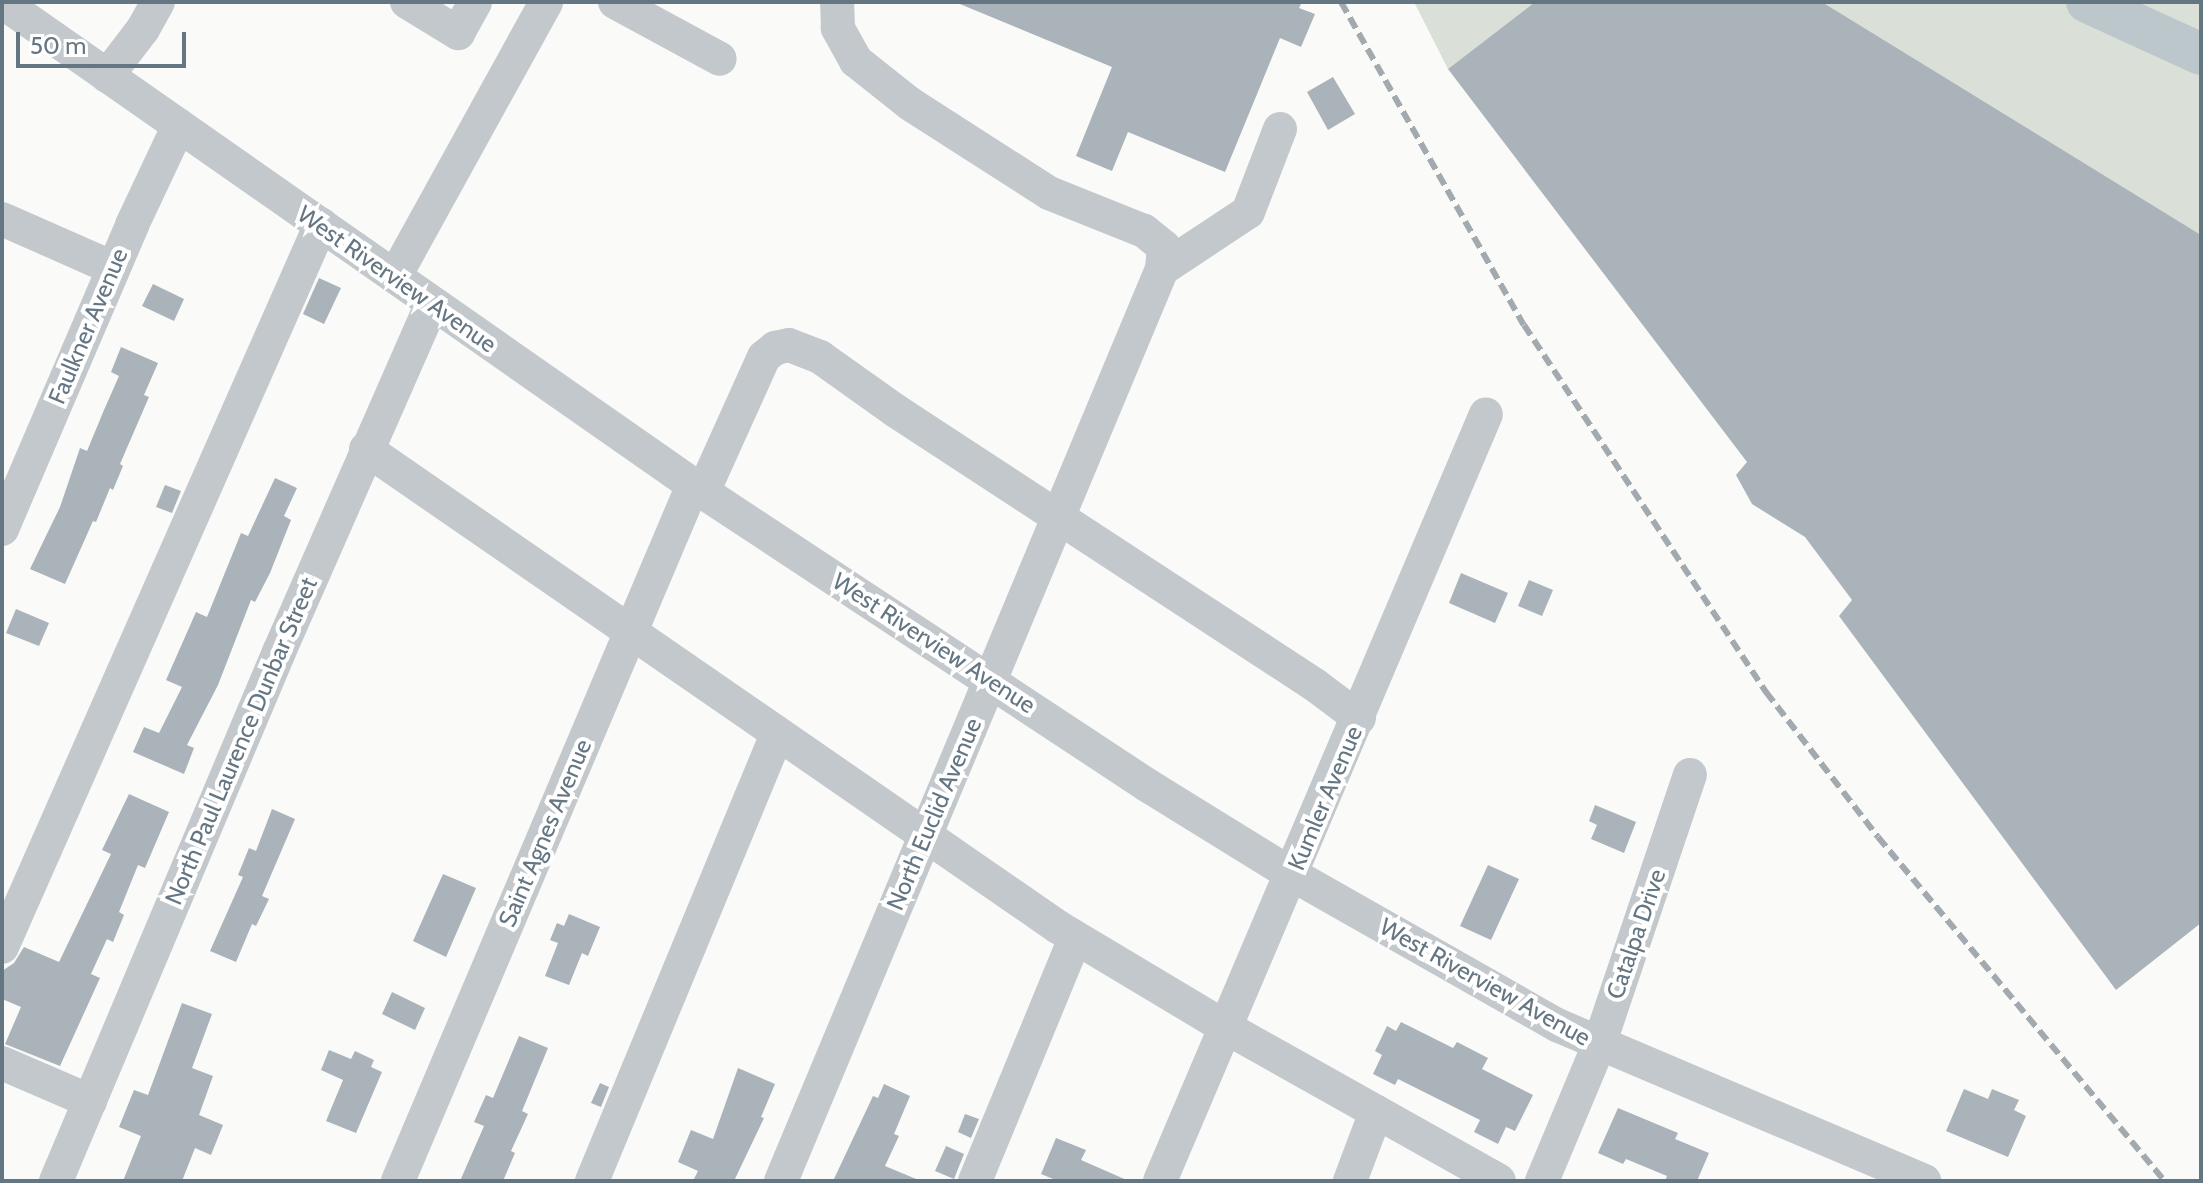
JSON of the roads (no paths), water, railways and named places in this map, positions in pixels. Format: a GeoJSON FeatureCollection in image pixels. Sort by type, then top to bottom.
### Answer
{"type":"FeatureCollection","features":[{"type":"Feature","properties":{"kind":"street","name":"West Riverview Avenue"},"geometry":{"type":"LineString","coordinates":[[2,2],[698,488],[1147,785],[1293,875],[1557,1025],[1887,1173],[1924,1181]]}},
{"type":"Feature","properties":{"kind":"street"},"geometry":{"type":"LineString","coordinates":[[107,76],[143,29],[158,2]]}},
{"type":"Feature","properties":{"kind":"street"},"geometry":{"type":"LineString","coordinates":[[407,2],[458,33],[475,2]]}},
{"type":"Feature","properties":{"kind":"street"},"geometry":{"type":"LineString","coordinates":[[395,276],[546,2]]}},
{"type":"Feature","properties":{"kind":"street"},"geometry":{"type":"LineString","coordinates":[[615,2],[720,59]]}},
{"type":"Feature","properties":{"kind":"street"},"geometry":{"type":"LineString","coordinates":[[837,2],[838,28],[856,61],[909,103],[1049,193],[1144,231],[1164,247],[1162,269]]}},
{"type":"Feature","properties":{"kind":"street","name":"Faulkner Avenue"},"geometry":{"type":"LineString","coordinates":[[2,529],[113,268],[179,125]]}},
{"type":"Feature","properties":{"kind":"street"},"geometry":{"type":"LineString","coordinates":[[1162,269],[1248,212],[1280,129]]}},
{"type":"Feature","properties":{"kind":"street"},"geometry":{"type":"LineString","coordinates":[[2,219],[113,268]]}},
{"type":"Feature","properties":{"kind":"street"},"geometry":{"type":"LineString","coordinates":[[2,947],[321,224]]}},
{"type":"Feature","properties":{"kind":"street","name":"North Euclid Avenue"},"geometry":{"type":"LineString","coordinates":[[781,1181],[1162,269]]}},
{"type":"Feature","properties":{"kind":"street","name":"North Paul Laurence Dunbar Street"},"geometry":{"type":"LineString","coordinates":[[56,1181],[366,449],[432,304]]}},
{"type":"Feature","properties":{"kind":"street","name":"Saint Agnes Avenue"},"geometry":{"type":"LineString","coordinates":[[398,1181],[630,634],[764,357],[775,348],[789,345],[820,357],[1057,519],[1315,685],[1359,718]]}},
{"type":"Feature","properties":{"kind":"street","name":"Kumler Avenue"},"geometry":{"type":"LineString","coordinates":[[1160,1181],[1293,875],[1486,414]]}},
{"type":"Feature","properties":{"kind":"street"},"geometry":{"type":"LineString","coordinates":[[366,449],[630,634],[1075,938],[1225,1027],[1499,1181]]}},
{"type":"Feature","properties":{"kind":"street"},"geometry":{"type":"LineString","coordinates":[[592,1181],[777,734]]}},
{"type":"Feature","properties":{"kind":"street","name":"Catalpa Drive"},"geometry":{"type":"LineString","coordinates":[[1542,1181],[1599,1045],[1690,775]]}},
{"type":"Feature","properties":{"kind":"street"},"geometry":{"type":"LineString","coordinates":[[975,1181],[1075,938]]}},
{"type":"Feature","properties":{"kind":"street"},"geometry":{"type":"LineString","coordinates":[[2,1063],[90,1101]]}},
{"type":"Feature","properties":{"kind":"street"},"geometry":{"type":"LineString","coordinates":[[1350,1181],[1376,1112]]}},
{"type":"Feature","properties":{"kind":"waterway"},"geometry":{"type":"LineString","coordinates":[[2087,2],[2201,54]]}},
{"type":"Feature","properties":{"kind":"railway"},"geometry":{"type":"LineString","coordinates":[[1341,2],[1524,325],[1766,692],[1878,837],[2165,1181]]}}]}
